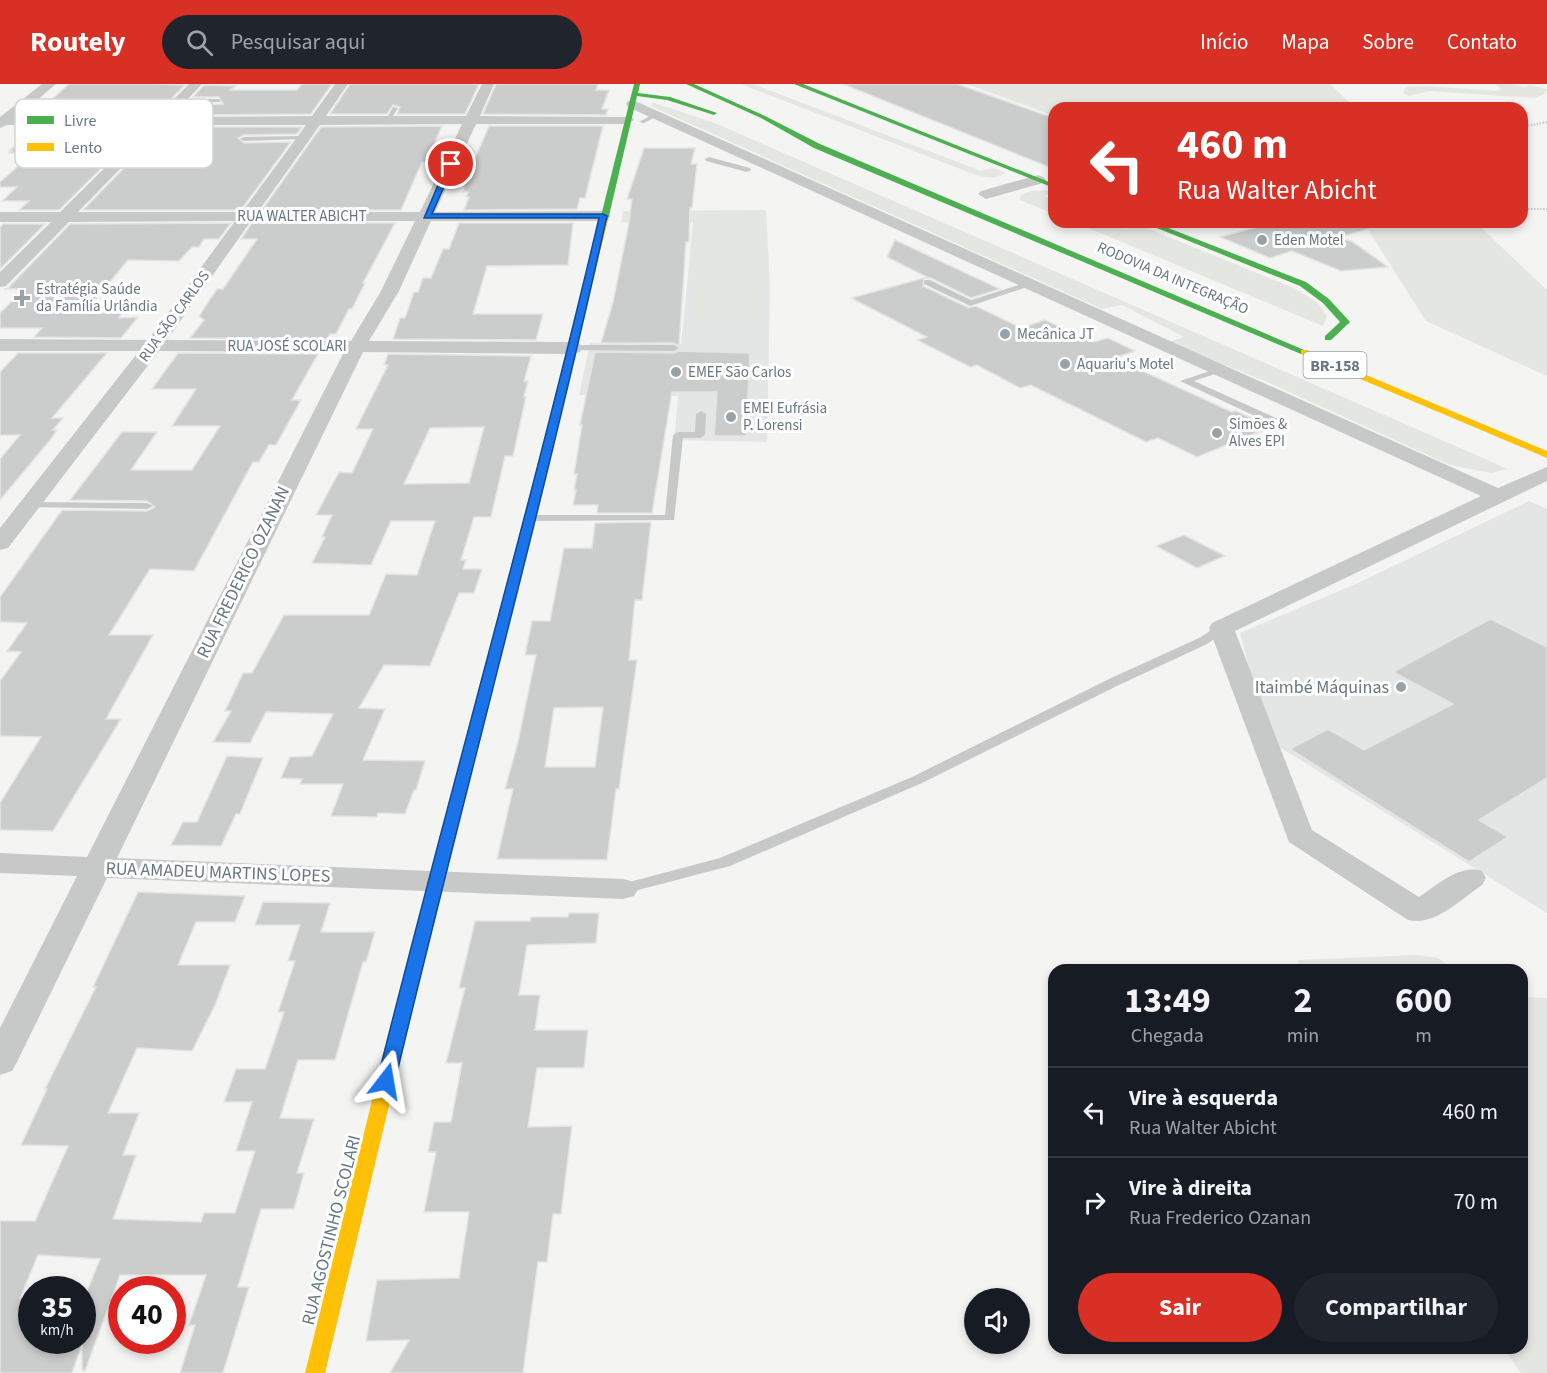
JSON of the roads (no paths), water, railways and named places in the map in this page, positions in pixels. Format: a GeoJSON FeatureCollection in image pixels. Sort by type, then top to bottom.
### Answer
{"type":"FeatureCollection","features":[{"type":"Feature","properties":{"kind":"main road","name":"RODOVIA DA INTEGRAÇÃO"},"geometry":{"type":"LineString","coordinates":[[689,84],[744,108],[817,146],[1547,455]]}},
{"type":"Feature","properties":{"kind":"main road"},"geometry":{"type":"LineString","coordinates":[[713,84],[778,109]]}},
{"type":"Feature","properties":{"kind":"main road"},"geometry":{"type":"LineString","coordinates":[[797,84],[1048,184]]}},
{"type":"Feature","properties":{"kind":"main road"},"geometry":{"type":"LineString","coordinates":[[639,106],[668,98],[817,146]]}},
{"type":"Feature","properties":{"kind":"main road","name":"RUA AGOSTINHO SCOLARI"},"geometry":{"type":"LineString","coordinates":[[315,1373],[435,881],[573,348],[603,216],[639,106]]}},
{"type":"Feature","properties":{"kind":"main road"},"geometry":{"type":"LineString","coordinates":[[952,203],[980,191],[1007,202]]}},
{"type":"Feature","properties":{"kind":"main road"},"geometry":{"type":"LineString","coordinates":[[1161,228],[1311,290],[1336,309],[1345,322],[1328,338]]}},
{"type":"Feature","properties":{"kind":"street"},"geometry":{"type":"LineString","coordinates":[[31,99],[50,84]]}},
{"type":"Feature","properties":{"kind":"street"},"geometry":{"type":"LineString","coordinates":[[180,99],[196,84]]}},
{"type":"Feature","properties":{"kind":"street","name":"RUA SÃO CARLOS"},"geometry":{"type":"LineString","coordinates":[[0,543],[154,345],[342,84]]}},
{"type":"Feature","properties":{"kind":"street","name":"RUA FREDERICO OZANAN"},"geometry":{"type":"LineString","coordinates":[[0,1062],[356,346],[390,291],[488,84]]}},
{"type":"Feature","properties":{"kind":"street"},"geometry":{"type":"LineString","coordinates":[[213,121],[472,120],[639,106],[746,162],[1032,284],[1498,496]]}},
{"type":"Feature","properties":{"kind":"street"},"geometry":{"type":"LineString","coordinates":[[1,122],[15,111]]}},
{"type":"Feature","properties":{"kind":"street"},"geometry":{"type":"LineString","coordinates":[[0,282],[113,168]]}},
{"type":"Feature","properties":{"kind":"street"},"geometry":{"type":"LineString","coordinates":[[980,191],[1038,180]]}},
{"type":"Feature","properties":{"kind":"street","name":"RUA WALTER ABICHT"},"geometry":{"type":"LineString","coordinates":[[0,217],[603,216]]}},
{"type":"Feature","properties":{"kind":"street","name":"RUA JOSÉ SCOLARI"},"geometry":{"type":"LineString","coordinates":[[0,345],[573,348]]}},
{"type":"Feature","properties":{"kind":"street"},"geometry":{"type":"LineString","coordinates":[[1471,878],[1419,912],[1299,835],[1221,628],[1547,473]]}},
{"type":"Feature","properties":{"kind":"street","name":"RUA AMADEU MARTINS LOPES"},"geometry":{"type":"LineString","coordinates":[[0,863],[623,889]]}},
{"type":"Feature","properties":{"kind":"lane"},"geometry":{"type":"LineString","coordinates":[[213,101],[219,101]]}},
{"type":"Feature","properties":{"kind":"lane"},"geometry":{"type":"LineString","coordinates":[[387,121],[395,108]]}},
{"type":"Feature","properties":{"kind":"lane"},"geometry":{"type":"LineString","coordinates":[[244,138],[301,138]]}},
{"type":"Feature","properties":{"kind":"lane"},"geometry":{"type":"LineString","coordinates":[[710,159],[721,162],[746,162]]}},
{"type":"Feature","properties":{"kind":"lane"},"geometry":{"type":"LineString","coordinates":[[721,162],[746,162]]}},
{"type":"Feature","properties":{"kind":"lane"},"geometry":{"type":"LineString","coordinates":[[927,282],[970,303],[1032,284]]}},
{"type":"Feature","properties":{"kind":"lane"},"geometry":{"type":"LineString","coordinates":[[573,348],[674,348]]}},
{"type":"Feature","properties":{"kind":"lane"},"geometry":{"type":"LineString","coordinates":[[1222,370],[1185,381],[1274,421]]}},
{"type":"Feature","properties":{"kind":"lane"},"geometry":{"type":"LineString","coordinates":[[529,518],[670,518],[678,435],[700,435],[701,414]]}},
{"type":"Feature","properties":{"kind":"lane"},"geometry":{"type":"LineString","coordinates":[[29,505],[147,506]]}},
{"type":"Feature","properties":{"kind":"lane"},"geometry":{"type":"LineString","coordinates":[[623,889],[725,862],[917,780],[1114,682],[1203,641],[1221,628]]}},
{"type":"Feature","properties":{"kind":"place","name":"Eden Motel"},"geometry":{"type":"Point","coordinates":[1262,240]}},
{"type":"Feature","properties":{"kind":"place","name":"Estratégia Saúde da Família Urlândia"},"geometry":{"type":"Point","coordinates":[22,298]}},
{"type":"Feature","properties":{"kind":"place","name":"Mecânica JT"},"geometry":{"type":"Point","coordinates":[1005,334]}},
{"type":"Feature","properties":{"kind":"place","name":"Aquariu's Motel"},"geometry":{"type":"Point","coordinates":[1065,364]}},
{"type":"Feature","properties":{"kind":"place","name":"EMEF São Carlos"},"geometry":{"type":"Point","coordinates":[676,372]}},
{"type":"Feature","properties":{"kind":"place","name":"EMEI Eufrásia P. Lorensi"},"geometry":{"type":"Point","coordinates":[731,417]}},
{"type":"Feature","properties":{"kind":"place","name":"Simões & Alves EPI"},"geometry":{"type":"Point","coordinates":[1217,433]}},
{"type":"Feature","properties":{"kind":"place","name":"Itaimbé Máquinas"},"geometry":{"type":"Point","coordinates":[1401,687]}}]}
